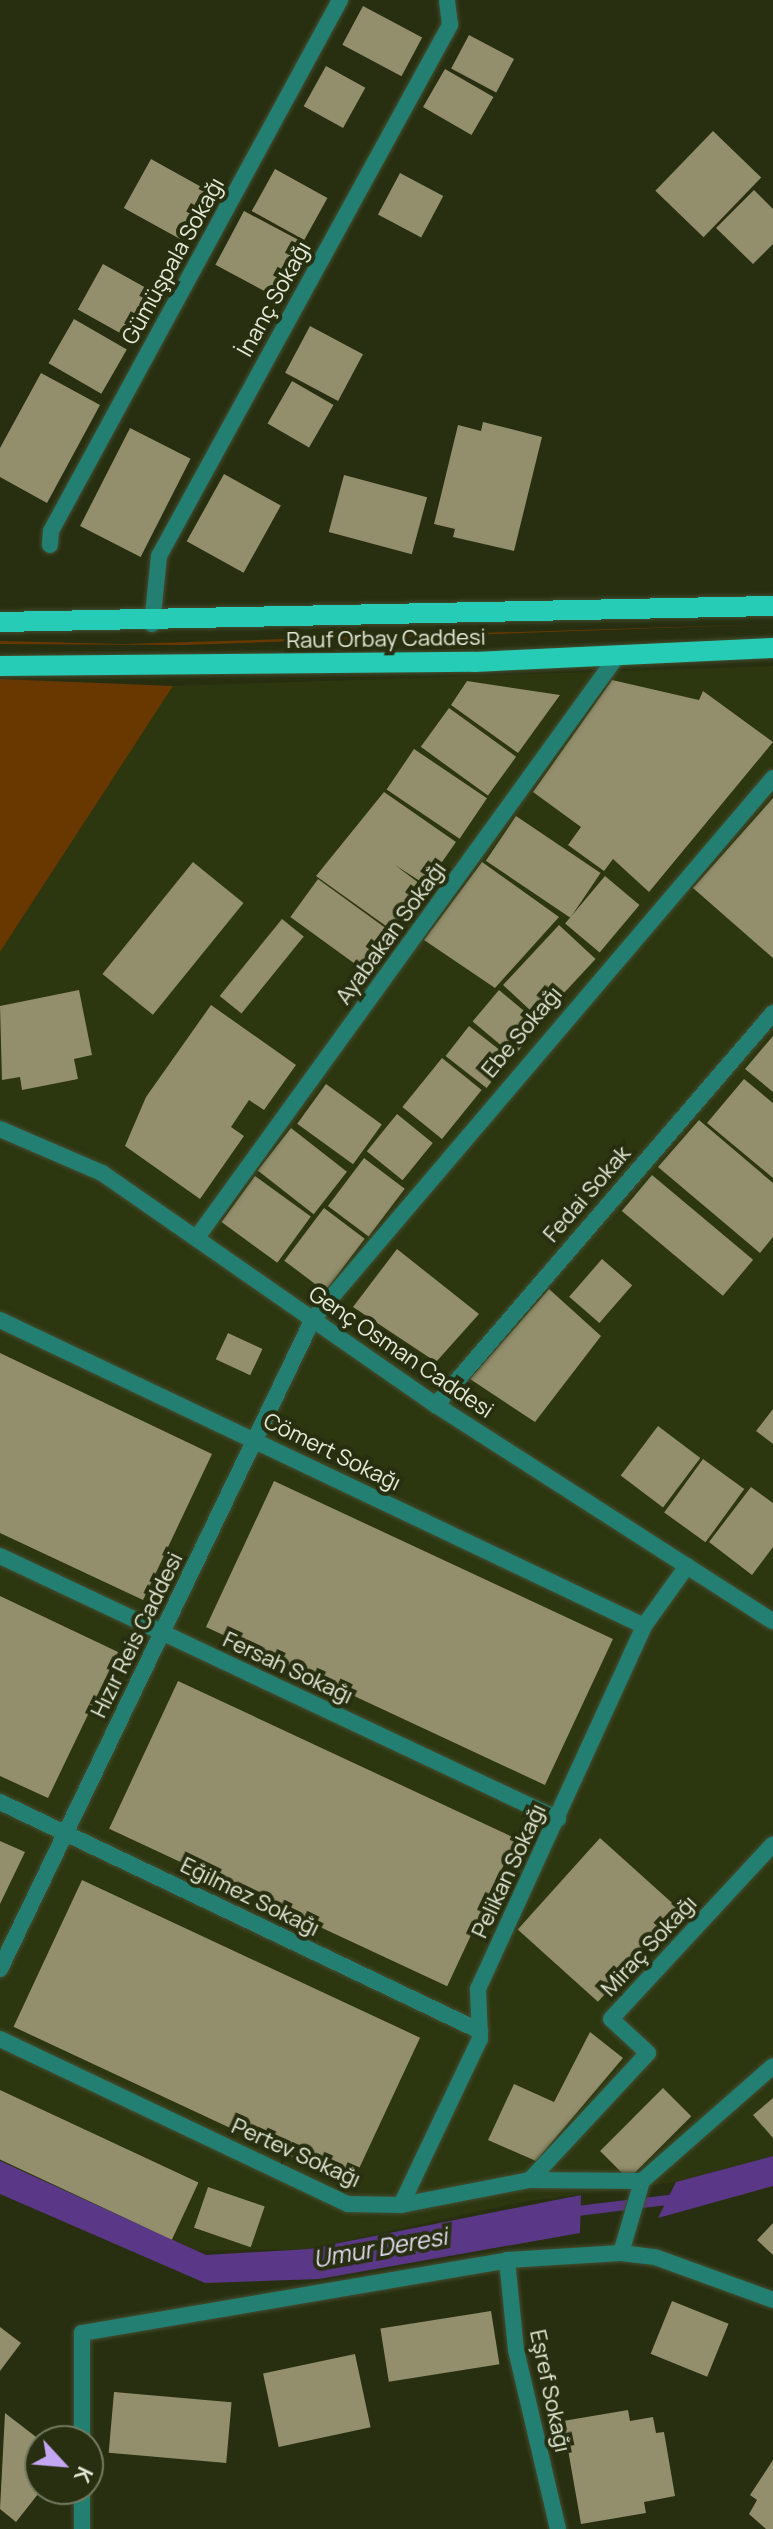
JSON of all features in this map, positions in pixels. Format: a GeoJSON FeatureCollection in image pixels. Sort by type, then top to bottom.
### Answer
{"type":"FeatureCollection","features":[{"type":"Feature","properties":{"kind":"main road","name":"Rauf Orbay Caddesi"},"geometry":{"type":"LineString","coordinates":[[0,622],[152,624],[773,606]]}},
{"type":"Feature","properties":{"kind":"main road","name":"Rauf Orbay Caddesi"},"geometry":{"type":"LineString","coordinates":[[0,666],[103,670],[773,648]]}},
{"type":"Feature","properties":{"kind":"street","name":"Gümüşpala Sokağı"},"geometry":{"type":"LineString","coordinates":[[50,545],[51,531],[340,0]]}},
{"type":"Feature","properties":{"kind":"street","name":"İnanç Sokağı"},"geometry":{"type":"LineString","coordinates":[[152,624],[159,556],[450,25],[447,0]]}},
{"type":"Feature","properties":{"kind":"street","name":"Ayabakan Sokağı"},"geometry":{"type":"LineString","coordinates":[[198,1236],[618,655]]}},
{"type":"Feature","properties":{"kind":"street","name":"Ebe Sokağı"},"geometry":{"type":"LineString","coordinates":[[313,1319],[672,888],[773,778]]}},
{"type":"Feature","properties":{"kind":"street","name":"Fedai Sokak"},"geometry":{"type":"LineString","coordinates":[[436,1405],[773,1013]]}},
{"type":"Feature","properties":{"kind":"street","name":"Genç Osman Caddesi"},"geometry":{"type":"LineString","coordinates":[[0,1129],[102,1173],[198,1236],[436,1405],[773,1621]]}},
{"type":"Feature","properties":{"kind":"street","name":"Hızır Reis Caddesi"},"geometry":{"type":"LineString","coordinates":[[0,1969],[313,1319]]}},
{"type":"Feature","properties":{"kind":"street","name":"Cömert Sokağı"},"geometry":{"type":"LineString","coordinates":[[0,1320],[644,1626]]}},
{"type":"Feature","properties":{"kind":"street","name":"Fersah Sokağı"},"geometry":{"type":"LineString","coordinates":[[0,1556],[558,1819]]}},
{"type":"Feature","properties":{"kind":"street","name":"Pelikan Sokağı"},"geometry":{"type":"LineString","coordinates":[[401,2205],[480,2031],[478,1989],[644,1626],[687,1566]]}},
{"type":"Feature","properties":{"kind":"street","name":"Eğilmez Sokağı"},"geometry":{"type":"LineString","coordinates":[[0,1802],[480,2031]]}},
{"type":"Feature","properties":{"kind":"street","name":"Miraç Sokağı"},"geometry":{"type":"LineString","coordinates":[[530,2180],[648,2053],[611,2019],[773,1844]]}},
{"type":"Feature","properties":{"kind":"street","name":"Pertev Sokağı"},"geometry":{"type":"LineString","coordinates":[[0,2039],[348,2204],[401,2205],[530,2180],[640,2185]]}},
{"type":"Feature","properties":{"kind":"street"},"geometry":{"type":"LineString","coordinates":[[621,2253],[640,2185],[773,2066]]}},
{"type":"Feature","properties":{"kind":"street"},"geometry":{"type":"LineString","coordinates":[[82,2425],[82,2333],[507,2260],[621,2253],[655,2257],[773,2300]]}},
{"type":"Feature","properties":{"kind":"street","name":"Eşref Sokağı"},"geometry":{"type":"LineString","coordinates":[[507,2260],[516,2350],[558,2529]]}},
{"type":"Feature","properties":{"kind":"street"},"geometry":{"type":"LineString","coordinates":[[82,2505],[82,2529]]}},
{"type":"Feature","properties":{"kind":"shaded area"},"geometry":{"type":"Polygon","coordinates":[[[773,624],[184,645],[0,644],[0,641],[123,644],[773,624]]]}},
{"type":"Feature","properties":{"kind":"shaded area"},"geometry":{"type":"Polygon","coordinates":[[[773,666],[773,2156],[676,2182],[521,2202],[309,2249],[186,2251],[0,2161],[0,952],[173,686],[773,666]]]}},
{"type":"Feature","properties":{"kind":"shaded area"},"geometry":{"type":"Polygon","coordinates":[[[0,679],[173,686],[0,952],[0,679]]]}},
{"type":"Feature","properties":{"kind":"water"},"geometry":{"type":"Polygon","coordinates":[[[773,2156],[773,2186],[658,2218],[676,2182],[773,2156]]]}},
{"type":"Feature","properties":{"kind":"water"},"geometry":{"type":"Polygon","coordinates":[[[0,2161],[206,2255],[309,2249],[581,2195],[580,2233],[319,2279],[205,2283],[0,2194],[0,2161]]]}},
{"type":"Feature","properties":{"kind":"building"},"geometry":{"type":"Polygon","coordinates":[[[363,6],[422,37],[402,76],[342,45],[363,6]]]}},
{"type":"Feature","properties":{"kind":"building"},"geometry":{"type":"Polygon","coordinates":[[[469,35],[514,59],[496,92],[451,69],[469,35]]]}},
{"type":"Feature","properties":{"kind":"building"},"geometry":{"type":"Polygon","coordinates":[[[326,66],[365,88],[343,128],[304,106],[326,66]]]}},
{"type":"Feature","properties":{"kind":"building"},"geometry":{"type":"Polygon","coordinates":[[[445,69],[493,97],[471,135],[423,107],[445,69]]]}},
{"type":"Feature","properties":{"kind":"building"},"geometry":{"type":"Polygon","coordinates":[[[713,131],[761,178],[704,237],[655,191],[713,131]]]}},
{"type":"Feature","properties":{"kind":"building"},"geometry":{"type":"Polygon","coordinates":[[[151,159],[216,195],[189,244],[124,208],[151,159]]]}},
{"type":"Feature","properties":{"kind":"building"},"geometry":{"type":"Polygon","coordinates":[[[275,169],[327,198],[304,240],[252,211],[275,169]]]}},
{"type":"Feature","properties":{"kind":"building"},"geometry":{"type":"Polygon","coordinates":[[[400,173],[443,196],[421,238],[378,214],[400,173]]]}},
{"type":"Feature","properties":{"kind":"building"},"geometry":{"type":"Polygon","coordinates":[[[754,190],[773,209],[773,244],[753,264],[716,228],[754,190]]]}},
{"type":"Feature","properties":{"kind":"building"},"geometry":{"type":"Polygon","coordinates":[[[244,211],[308,245],[279,299],[215,265],[244,211]]]}},
{"type":"Feature","properties":{"kind":"building"},"geometry":{"type":"Polygon","coordinates":[[[103,264],[152,291],[127,337],[78,309],[103,264]]]}},
{"type":"Feature","properties":{"kind":"building"},"geometry":{"type":"Polygon","coordinates":[[[74,319],[127,350],[101,394],[49,363],[74,319]]]}},
{"type":"Feature","properties":{"kind":"building"},"geometry":{"type":"Polygon","coordinates":[[[310,326],[363,354],[338,401],[285,373],[310,326]]]}},
{"type":"Feature","properties":{"kind":"building"},"geometry":{"type":"Polygon","coordinates":[[[41,373],[100,405],[47,503],[0,477],[0,448],[41,373]]]}},
{"type":"Feature","properties":{"kind":"building"},"geometry":{"type":"Polygon","coordinates":[[[292,381],[334,405],[309,447],[268,423],[292,381]]]}},
{"type":"Feature","properties":{"kind":"building"},"geometry":{"type":"Polygon","coordinates":[[[483,422],[542,437],[514,551],[453,537],[455,529],[434,524],[458,425],[481,431],[483,422]]]}},
{"type":"Feature","properties":{"kind":"building"},"geometry":{"type":"Polygon","coordinates":[[[130,428],[191,459],[141,557],[80,526],[130,428]]]}},
{"type":"Feature","properties":{"kind":"building"},"geometry":{"type":"Polygon","coordinates":[[[224,474],[281,506],[244,573],[187,541],[224,474]]]}},
{"type":"Feature","properties":{"kind":"building"},"geometry":{"type":"Polygon","coordinates":[[[344,475],[427,497],[412,554],[329,532],[344,475]]]}},
{"type":"Feature","properties":{"kind":"building"},"geometry":{"type":"Polygon","coordinates":[[[612,680],[699,700],[703,691],[773,742],[649,892],[613,859],[604,871],[568,845],[581,827],[533,792],[612,680]]]}},
{"type":"Feature","properties":{"kind":"building"},"geometry":{"type":"Polygon","coordinates":[[[467,681],[560,695],[518,753],[451,705],[467,681]]]}},
{"type":"Feature","properties":{"kind":"building"},"geometry":{"type":"Polygon","coordinates":[[[449,708],[516,757],[488,796],[421,747],[449,708]]]}},
{"type":"Feature","properties":{"kind":"building"},"geometry":{"type":"Polygon","coordinates":[[[414,749],[487,798],[460,839],[387,790],[414,749]]]}},
{"type":"Feature","properties":{"kind":"building"},"geometry":{"type":"Polygon","coordinates":[[[384,792],[456,842],[426,885],[395,865],[424,887],[393,931],[316,876],[384,792]]]}},
{"type":"Feature","properties":{"kind":"building"},"geometry":{"type":"Polygon","coordinates":[[[773,798],[773,958],[693,888],[773,798]]]}},
{"type":"Feature","properties":{"kind":"building"},"geometry":{"type":"Polygon","coordinates":[[[516,816],[601,873],[570,918],[486,861],[516,816]]]}},
{"type":"Feature","properties":{"kind":"building"},"geometry":{"type":"Polygon","coordinates":[[[193,862],[244,903],[153,1015],[102,974],[193,862]]]}},
{"type":"Feature","properties":{"kind":"building"},"geometry":{"type":"Polygon","coordinates":[[[482,862],[559,917],[495,988],[424,940],[482,862]]]}},
{"type":"Feature","properties":{"kind":"building"},"geometry":{"type":"Polygon","coordinates":[[[605,876],[639,905],[600,952],[565,923],[605,876]]]}},
{"type":"Feature","properties":{"kind":"building"},"geometry":{"type":"Polygon","coordinates":[[[318,879],[390,931],[362,969],[290,917],[318,879]]]}},
{"type":"Feature","properties":{"kind":"building"},"geometry":{"type":"Polygon","coordinates":[[[282,919],[304,937],[241,1014],[220,996],[282,919]]]}},
{"type":"Feature","properties":{"kind":"building"},"geometry":{"type":"Polygon","coordinates":[[[559,925],[596,959],[540,1019],[503,985],[559,925]]]}},
{"type":"Feature","properties":{"kind":"building"},"geometry":{"type":"Polygon","coordinates":[[[79,990],[92,1055],[74,1059],[78,1079],[22,1090],[20,1077],[2,1080],[0,1006],[79,990]]]}},
{"type":"Feature","properties":{"kind":"building"},"geometry":{"type":"Polygon","coordinates":[[[499,990],[540,1025],[514,1056],[473,1021],[499,990]]]}},
{"type":"Feature","properties":{"kind":"building"},"geometry":{"type":"Polygon","coordinates":[[[211,1005],[296,1065],[264,1110],[249,1100],[231,1127],[244,1136],[200,1199],[125,1146],[146,1097],[211,1005]]]}},
{"type":"Feature","properties":{"kind":"building"},"geometry":{"type":"Polygon","coordinates":[[[469,1026],[510,1058],[487,1088],[446,1056],[469,1026]]]}},
{"type":"Feature","properties":{"kind":"building"},"geometry":{"type":"Polygon","coordinates":[[[773,1036],[773,1092],[745,1069],[773,1036]]]}},
{"type":"Feature","properties":{"kind":"building"},"geometry":{"type":"Polygon","coordinates":[[[442,1058],[482,1090],[442,1139],[402,1107],[442,1058]]]}},
{"type":"Feature","properties":{"kind":"building"},"geometry":{"type":"Polygon","coordinates":[[[744,1079],[773,1103],[773,1178],[707,1123],[744,1079]]]}},
{"type":"Feature","properties":{"kind":"building"},"geometry":{"type":"Polygon","coordinates":[[[326,1084],[382,1125],[353,1164],[297,1124],[326,1084]]]}},
{"type":"Feature","properties":{"kind":"building"},"geometry":{"type":"Polygon","coordinates":[[[397,1114],[433,1143],[403,1180],[367,1151],[397,1114]]]}},
{"type":"Feature","properties":{"kind":"building"},"geometry":{"type":"Polygon","coordinates":[[[699,1120],[773,1183],[773,1237],[760,1253],[658,1167],[699,1120]]]}},
{"type":"Feature","properties":{"kind":"building"},"geometry":{"type":"Polygon","coordinates":[[[291,1128],[347,1172],[314,1214],[258,1171],[291,1128]]]}},
{"type":"Feature","properties":{"kind":"building"},"geometry":{"type":"Polygon","coordinates":[[[364,1158],[405,1189],[369,1237],[328,1206],[364,1158]]]}},
{"type":"Feature","properties":{"kind":"building"},"geometry":{"type":"Polygon","coordinates":[[[652,1175],[753,1260],[723,1296],[622,1211],[652,1175]]]}},
{"type":"Feature","properties":{"kind":"building"},"geometry":{"type":"Polygon","coordinates":[[[255,1176],[311,1217],[277,1263],[221,1222],[255,1176]]]}},
{"type":"Feature","properties":{"kind":"building"},"geometry":{"type":"Polygon","coordinates":[[[324,1208],[365,1239],[325,1291],[284,1261],[324,1208]]]}},
{"type":"Feature","properties":{"kind":"building"},"geometry":{"type":"Polygon","coordinates":[[[397,1249],[479,1314],[436,1362],[353,1307],[397,1249]]]}},
{"type":"Feature","properties":{"kind":"building"},"geometry":{"type":"Polygon","coordinates":[[[602,1259],[632,1285],[599,1323],[569,1297],[602,1259]]]}},
{"type":"Feature","properties":{"kind":"building"},"geometry":{"type":"Polygon","coordinates":[[[549,1289],[601,1336],[535,1422],[470,1379],[549,1289]]]}},
{"type":"Feature","properties":{"kind":"building"},"geometry":{"type":"Polygon","coordinates":[[[228,1333],[262,1349],[250,1375],[216,1359],[228,1333]]]}},
{"type":"Feature","properties":{"kind":"building"},"geometry":{"type":"Polygon","coordinates":[[[0,1353],[212,1454],[143,1600],[0,1533],[0,1353]]]}},
{"type":"Feature","properties":{"kind":"building"},"geometry":{"type":"Polygon","coordinates":[[[773,1409],[773,1444],[756,1431],[773,1409]]]}},
{"type":"Feature","properties":{"kind":"building"},"geometry":{"type":"Polygon","coordinates":[[[658,1426],[700,1458],[663,1507],[621,1476],[658,1426]]]}},
{"type":"Feature","properties":{"kind":"building"},"geometry":{"type":"Polygon","coordinates":[[[703,1459],[744,1489],[705,1542],[664,1512],[703,1459]]]}},
{"type":"Feature","properties":{"kind":"building"},"geometry":{"type":"Polygon","coordinates":[[[274,1481],[613,1639],[545,1785],[206,1627],[274,1481]]]}},
{"type":"Feature","properties":{"kind":"building"},"geometry":{"type":"Polygon","coordinates":[[[751,1487],[773,1503],[773,1547],[752,1575],[709,1542],[751,1487]]]}},
{"type":"Feature","properties":{"kind":"building"},"geometry":{"type":"Polygon","coordinates":[[[0,1596],[118,1652],[48,1798],[0,1776],[0,1596]]]}},
{"type":"Feature","properties":{"kind":"building"},"geometry":{"type":"Polygon","coordinates":[[[178,1681],[516,1839],[447,1986],[109,1829],[178,1681]]]}},
{"type":"Feature","properties":{"kind":"building"},"geometry":{"type":"Polygon","coordinates":[[[600,1838],[680,1910],[598,2002],[518,1929],[600,1838]]]}},
{"type":"Feature","properties":{"kind":"building"},"geometry":{"type":"Polygon","coordinates":[[[0,1841],[25,1852],[0,1904],[0,1841]]]}},
{"type":"Feature","properties":{"kind":"building"},"geometry":{"type":"Polygon","coordinates":[[[82,1880],[420,2038],[352,2184],[14,2027],[82,1880]]]}},
{"type":"Feature","properties":{"kind":"building"},"geometry":{"type":"Polygon","coordinates":[[[590,2032],[623,2058],[536,2161],[488,2140],[514,2084],[554,2102],[590,2032]]]}},
{"type":"Feature","properties":{"kind":"building"},"geometry":{"type":"Polygon","coordinates":[[[663,2088],[691,2116],[628,2179],[600,2151],[663,2088]]]}},
{"type":"Feature","properties":{"kind":"building"},"geometry":{"type":"Polygon","coordinates":[[[0,2090],[198,2183],[172,2240],[0,2160],[0,2090]]]}},
{"type":"Feature","properties":{"kind":"building"},"geometry":{"type":"Polygon","coordinates":[[[773,2098],[773,2138],[753,2115],[773,2098]]]}},
{"type":"Feature","properties":{"kind":"building"},"geometry":{"type":"Polygon","coordinates":[[[208,2187],[265,2207],[251,2247],[194,2228],[208,2187]]]}},
{"type":"Feature","properties":{"kind":"building"},"geometry":{"type":"Polygon","coordinates":[[[773,2223],[773,2255],[757,2240],[773,2223]]]}},
{"type":"Feature","properties":{"kind":"building"},"geometry":{"type":"Polygon","coordinates":[[[672,2301],[729,2324],[707,2377],[651,2354],[672,2301]]]}},
{"type":"Feature","properties":{"kind":"building"},"geometry":{"type":"Polygon","coordinates":[[[491,2311],[499,2364],[389,2382],[380,2329],[491,2311]]]}},
{"type":"Feature","properties":{"kind":"building"},"geometry":{"type":"Polygon","coordinates":[[[0,2327],[21,2343],[0,2371],[0,2327]]]}},
{"type":"Feature","properties":{"kind":"building"},"geometry":{"type":"Polygon","coordinates":[[[355,2354],[371,2427],[279,2447],[263,2374],[355,2354]]]}},
{"type":"Feature","properties":{"kind":"building"},"geometry":{"type":"Polygon","coordinates":[[[114,2392],[232,2402],[226,2463],[109,2453],[114,2392]]]}},
{"type":"Feature","properties":{"kind":"building"},"geometry":{"type":"Polygon","coordinates":[[[628,2410],[630,2421],[653,2417],[656,2433],[664,2432],[675,2496],[644,2502],[646,2513],[581,2524],[563,2421],[628,2410]]]}},
{"type":"Feature","properties":{"kind":"building"},"geometry":{"type":"Polygon","coordinates":[[[5,2413],[24,2428],[24,2505],[29,2505],[16,2522],[0,2509],[5,2413]]]}},
{"type":"Feature","properties":{"kind":"building"},"geometry":{"type":"Polygon","coordinates":[[[773,2460],[773,2529],[766,2529],[749,2514],[757,2500],[750,2495],[773,2460]]]}},
{"type":"Feature","properties":{"kind":"waterway","name":"Umur Deresi"},"geometry":{"type":"LineString","coordinates":[[569,2212],[677,2199]]}}]}
